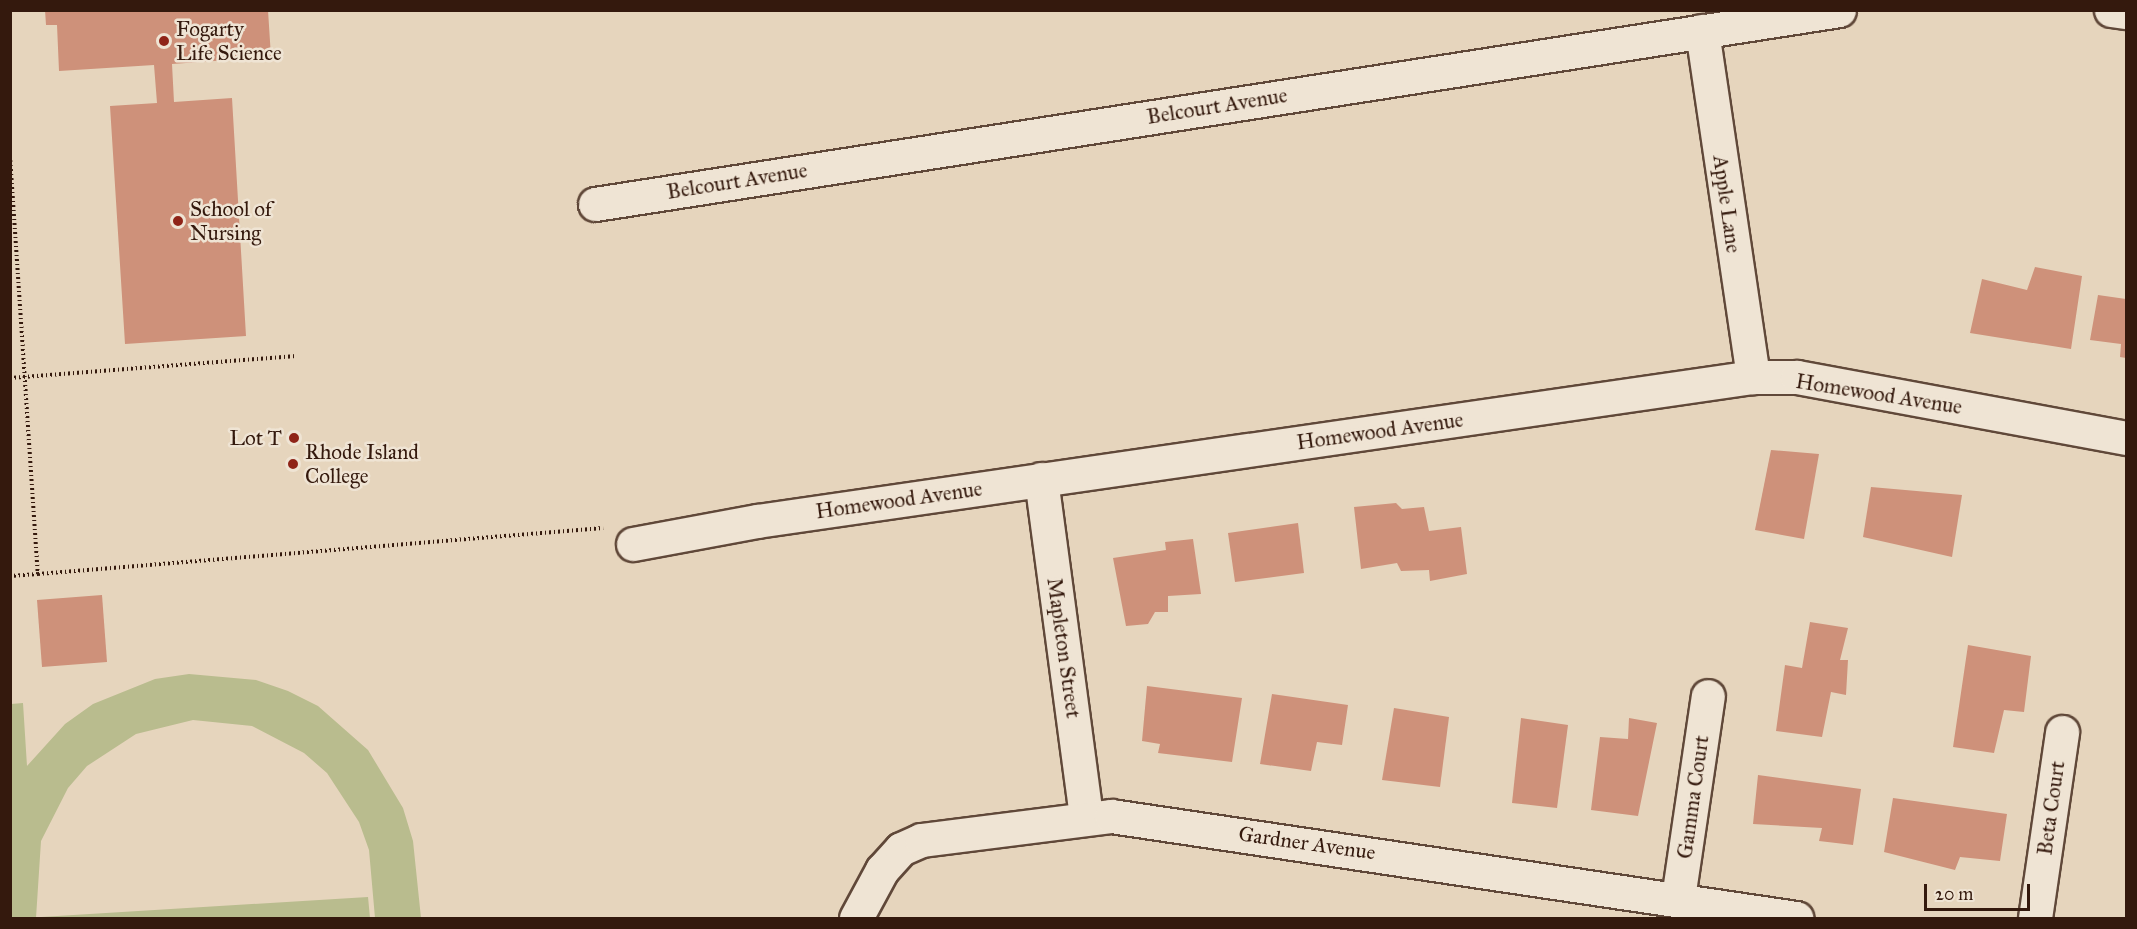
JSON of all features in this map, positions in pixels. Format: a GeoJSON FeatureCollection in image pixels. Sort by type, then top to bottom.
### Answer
{"type":"FeatureCollection","features":[{"type":"Feature","properties":{"kind":"street","name":"Belcourt Avenue"},"geometry":{"type":"LineString","coordinates":[[595,204],[1839,10]]}},
{"type":"Feature","properties":{"kind":"street"},"geometry":{"type":"LineString","coordinates":[[2111,10],[2127,12]]}},
{"type":"Feature","properties":{"kind":"street","name":"Apple Lane"},"geometry":{"type":"LineString","coordinates":[[1702,31],[1752,377]]}},
{"type":"Feature","properties":{"kind":"street","name":"Homewood Avenue"},"geometry":{"type":"LineString","coordinates":[[633,544],[1041,479],[1752,377],[1797,377],[2127,438]]}},
{"type":"Feature","properties":{"kind":"street","name":"Mapleton Street"},"geometry":{"type":"LineString","coordinates":[[1041,479],[1086,816]]}},
{"type":"Feature","properties":{"kind":"street","name":"Gamma Court"},"geometry":{"type":"LineString","coordinates":[[1678,898],[1708,696]]}},
{"type":"Feature","properties":{"kind":"street","name":"Beta Court"},"geometry":{"type":"LineString","coordinates":[[2035,918],[2062,732]]}},
{"type":"Feature","properties":{"kind":"street","name":"Gardner Avenue"},"geometry":{"type":"LineString","coordinates":[[856,918],[864,895],[901,849],[921,840],[1086,816],[1150,819],[1678,898],[1744,914],[1796,918]]}},
{"type":"Feature","properties":{"kind":"path"},"geometry":{"type":"LineString","coordinates":[[10,156],[38,574]]}},
{"type":"Feature","properties":{"kind":"path"},"geometry":{"type":"LineString","coordinates":[[10,378],[296,356]]}},
{"type":"Feature","properties":{"kind":"path"},"geometry":{"type":"LineString","coordinates":[[10,576],[602,527],[633,544]]}},
{"type":"Feature","properties":{"kind":"green space"},"geometry":{"type":"Polygon","coordinates":[[[189,674],[256,680],[288,691],[318,706],[368,750],[403,808],[413,841],[421,918],[375,918],[369,850],[359,822],[327,773],[304,753],[252,726],[193,720],[136,734],[87,766],[68,788],[41,841],[36,918],[11,918],[11,704],[23,703],[27,766],[65,724],[93,704],[155,679],[189,674]]]}},
{"type":"Feature","properties":{"kind":"green space"},"geometry":{"type":"Polygon","coordinates":[[[368,897],[370,918],[41,918],[41,917],[368,897]]]}},
{"type":"Feature","properties":{"kind":"building","name":"School of Nursing"},"geometry":{"type":"Polygon","coordinates":[[[45,10],[268,10],[271,57],[172,64],[174,102],[232,98],[246,336],[125,344],[110,106],[157,103],[154,65],[59,71],[57,25],[46,25],[45,10]]]}},
{"type":"Feature","properties":{"kind":"building"},"geometry":{"type":"Polygon","coordinates":[[[2035,267],[2082,276],[2071,349],[1970,333],[1982,279],[2027,290],[2035,267]]]}},
{"type":"Feature","properties":{"kind":"building"},"geometry":{"type":"Polygon","coordinates":[[[2098,295],[2126,299],[2126,358],[2120,357],[2121,344],[2090,340],[2098,295]]]}},
{"type":"Feature","properties":{"kind":"building"},"geometry":{"type":"Polygon","coordinates":[[[1771,450],[1819,454],[1804,539],[1755,530],[1771,450]]]}},
{"type":"Feature","properties":{"kind":"building"},"geometry":{"type":"Polygon","coordinates":[[[1871,487],[1962,495],[1952,557],[1863,537],[1871,487]]]}},
{"type":"Feature","properties":{"kind":"building"},"geometry":{"type":"Polygon","coordinates":[[[1396,503],[1402,509],[1424,507],[1429,531],[1461,527],[1467,574],[1430,581],[1429,570],[1401,571],[1397,563],[1361,569],[1354,507],[1396,503]]]}},
{"type":"Feature","properties":{"kind":"building"},"geometry":{"type":"Polygon","coordinates":[[[1298,523],[1304,573],[1235,582],[1228,533],[1298,523]]]}},
{"type":"Feature","properties":{"kind":"building"},"geometry":{"type":"Polygon","coordinates":[[[1193,539],[1201,594],[1168,596],[1168,612],[1155,612],[1148,624],[1126,626],[1113,558],[1166,550],[1165,542],[1193,539]]]}},
{"type":"Feature","properties":{"kind":"building"},"geometry":{"type":"Polygon","coordinates":[[[102,595],[107,662],[42,667],[37,600],[102,595]]]}},
{"type":"Feature","properties":{"kind":"building"},"geometry":{"type":"Polygon","coordinates":[[[1810,622],[1848,628],[1840,660],[1848,660],[1846,695],[1831,692],[1822,737],[1776,731],[1785,665],[1802,668],[1810,622]]]}},
{"type":"Feature","properties":{"kind":"building"},"geometry":{"type":"Polygon","coordinates":[[[1968,645],[2031,656],[2024,712],[2004,710],[1994,753],[1953,747],[1968,645]]]}},
{"type":"Feature","properties":{"kind":"building"},"geometry":{"type":"Polygon","coordinates":[[[1147,686],[1242,698],[1232,762],[1158,753],[1160,744],[1142,741],[1147,686]]]}},
{"type":"Feature","properties":{"kind":"building"},"geometry":{"type":"Polygon","coordinates":[[[1272,694],[1348,705],[1342,745],[1317,742],[1311,771],[1260,764],[1272,694]]]}},
{"type":"Feature","properties":{"kind":"building"},"geometry":{"type":"Polygon","coordinates":[[[1394,708],[1449,717],[1440,787],[1382,780],[1394,708]]]}},
{"type":"Feature","properties":{"kind":"building"},"geometry":{"type":"Polygon","coordinates":[[[1521,718],[1568,725],[1557,808],[1512,803],[1521,718]]]}},
{"type":"Feature","properties":{"kind":"building"},"geometry":{"type":"Polygon","coordinates":[[[1629,718],[1657,723],[1638,816],[1591,810],[1600,737],[1628,739],[1629,718]]]}},
{"type":"Feature","properties":{"kind":"building"},"geometry":{"type":"Polygon","coordinates":[[[1758,775],[1861,789],[1853,845],[1819,841],[1822,828],[1753,824],[1758,775]]]}},
{"type":"Feature","properties":{"kind":"building"},"geometry":{"type":"Polygon","coordinates":[[[1893,798],[2007,814],[2000,861],[1960,857],[1955,870],[1884,852],[1893,798]]]}},
{"type":"Feature","properties":{"kind":"place","name":"Fogarty Life Science"},"geometry":{"type":"Point","coordinates":[164,41]}},
{"type":"Feature","properties":{"kind":"place","name":"School of Nursing"},"geometry":{"type":"Point","coordinates":[178,221]}},
{"type":"Feature","properties":{"kind":"place","name":"Lot T"},"geometry":{"type":"Point","coordinates":[294,438]}},
{"type":"Feature","properties":{"kind":"place","name":"Rhode Island College"},"geometry":{"type":"Point","coordinates":[293,464]}}]}
